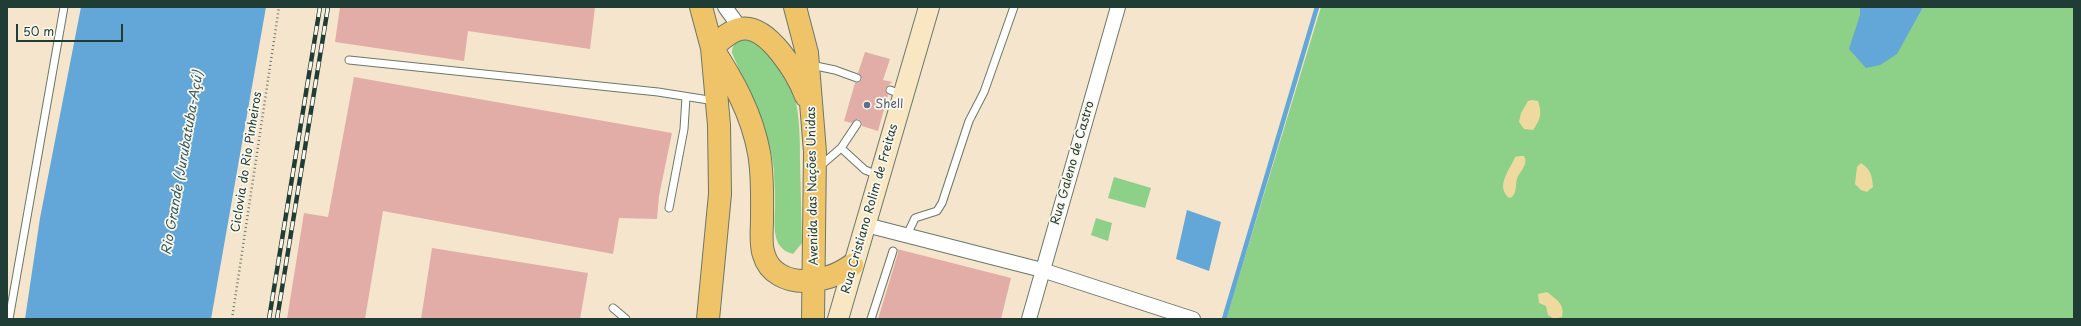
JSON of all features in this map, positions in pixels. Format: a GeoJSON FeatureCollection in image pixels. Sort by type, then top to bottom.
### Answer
{"type":"FeatureCollection","features":[{"type":"Feature","properties":{"kind":"highway"},"geometry":{"type":"LineString","coordinates":[[701,7],[712,48],[717,102],[720,194],[708,319]]}},
{"type":"Feature","properties":{"kind":"highway","name":"Avenida das Nações Unidas"},"geometry":{"type":"LineString","coordinates":[[795,7],[808,65],[812,110],[815,171],[813,319]]}},
{"type":"Feature","properties":{"kind":"highway"},"geometry":{"type":"LineString","coordinates":[[712,48],[728,34],[741,29],[753,30],[770,41],[786,58],[800,81],[812,110]]}},
{"type":"Feature","properties":{"kind":"highway"},"geometry":{"type":"LineString","coordinates":[[712,48],[734,82],[748,114],[759,152],[762,178],[763,255],[768,264],[784,278],[793,281],[814,280],[841,274],[852,266]]}},
{"type":"Feature","properties":{"kind":"street"},"geometry":{"type":"LineString","coordinates":[[724,7],[741,29]]}},
{"type":"Feature","properties":{"kind":"street","name":"Rua Cristiano Rolim de Freitas"},"geometry":{"type":"LineString","coordinates":[[838,319],[852,266],[880,176],[896,92],[929,7]]}},
{"type":"Feature","properties":{"kind":"street","name":"Rua Galeno de Castro"},"geometry":{"type":"LineString","coordinates":[[1029,319],[1118,7]]}},
{"type":"Feature","properties":{"kind":"street"},"geometry":{"type":"LineString","coordinates":[[866,225],[1042,270],[1193,319]]}},
{"type":"Feature","properties":{"kind":"lane"},"geometry":{"type":"LineString","coordinates":[[9,319],[64,7]]}},
{"type":"Feature","properties":{"kind":"lane"},"geometry":{"type":"LineString","coordinates":[[907,235],[915,218],[937,211],[942,203],[969,121],[984,92],[1014,7]]}},
{"type":"Feature","properties":{"kind":"lane"},"geometry":{"type":"LineString","coordinates":[[349,60],[658,92],[717,102]]}},
{"type":"Feature","properties":{"kind":"lane"},"geometry":{"type":"LineString","coordinates":[[808,65],[835,70],[857,78]]}},
{"type":"Feature","properties":{"kind":"lane"},"geometry":{"type":"LineString","coordinates":[[669,208],[684,130],[686,97]]}},
{"type":"Feature","properties":{"kind":"lane"},"geometry":{"type":"LineString","coordinates":[[815,171],[841,148],[857,124]]}},
{"type":"Feature","properties":{"kind":"lane"},"geometry":{"type":"LineString","coordinates":[[841,148],[864,170],[880,176]]}},
{"type":"Feature","properties":{"kind":"lane"},"geometry":{"type":"LineString","coordinates":[[871,319],[893,251]]}},
{"type":"Feature","properties":{"kind":"lane"},"geometry":{"type":"LineString","coordinates":[[613,308],[626,319]]}},
{"type":"Feature","properties":{"kind":"path","name":"Ciclovia do Rio Pinheiros"},"geometry":{"type":"LineString","coordinates":[[232,319],[279,7]]}},
{"type":"Feature","properties":{"kind":"green space"},"geometry":{"type":"Polygon","coordinates":[[[1321,7],[2074,7],[2074,319],[1226,319],[1321,7]]]}},
{"type":"Feature","properties":{"kind":"green space"},"geometry":{"type":"Polygon","coordinates":[[[747,39],[763,47],[776,60],[787,77],[796,102],[800,138],[802,243],[793,254],[785,251],[780,246],[777,239],[775,231],[774,171],[772,156],[758,111],[732,53],[734,44],[741,40],[747,39]]]}},
{"type":"Feature","properties":{"kind":"green space"},"geometry":{"type":"Polygon","coordinates":[[[1114,177],[1151,188],[1145,208],[1108,198],[1114,177]]]}},
{"type":"Feature","properties":{"kind":"green space"},"geometry":{"type":"Polygon","coordinates":[[[1096,218],[1112,223],[1108,241],[1091,235],[1096,218]]]}},
{"type":"Feature","properties":{"kind":"sand"},"geometry":{"type":"Polygon","coordinates":[[[1528,101],[1538,101],[1540,113],[1538,123],[1533,130],[1524,129],[1519,122],[1521,113],[1528,101]]]}},
{"type":"Feature","properties":{"kind":"sand"},"geometry":{"type":"Polygon","coordinates":[[[1524,156],[1525,165],[1518,176],[1515,193],[1509,198],[1503,188],[1503,183],[1515,157],[1524,156]]]}},
{"type":"Feature","properties":{"kind":"sand"},"geometry":{"type":"Polygon","coordinates":[[[1861,163],[1867,168],[1872,179],[1873,187],[1867,192],[1861,190],[1855,184],[1857,167],[1861,163]]]}},
{"type":"Feature","properties":{"kind":"sand"},"geometry":{"type":"Polygon","coordinates":[[[1547,292],[1561,305],[1563,313],[1562,317],[1554,319],[1548,315],[1546,306],[1539,303],[1538,294],[1547,292]]]}},
{"type":"Feature","properties":{"kind":"water","name":"Rio Grande (Jurubatuba-Açú)"},"geometry":{"type":"Polygon","coordinates":[[[81,7],[266,7],[211,319],[25,319],[40,218],[81,7]]]}},
{"type":"Feature","properties":{"kind":"water"},"geometry":{"type":"Polygon","coordinates":[[[1860,7],[1923,7],[1897,54],[1880,65],[1866,68],[1849,49],[1860,15],[1860,7]]]}},
{"type":"Feature","properties":{"kind":"water"},"geometry":{"type":"Polygon","coordinates":[[[1187,210],[1221,222],[1209,271],[1176,259],[1187,210]]]}},
{"type":"Feature","properties":{"kind":"building"},"geometry":{"type":"Polygon","coordinates":[[[340,7],[595,7],[590,49],[468,31],[464,61],[335,42],[340,7]]]}},
{"type":"Feature","properties":{"kind":"building","name":"Shell"},"geometry":{"type":"Polygon","coordinates":[[[865,52],[890,59],[883,80],[892,82],[885,89],[888,95],[878,131],[862,126],[861,121],[858,119],[852,123],[844,121],[855,83],[860,82],[862,79],[858,73],[865,52]]]}},
{"type":"Feature","properties":{"kind":"building"},"geometry":{"type":"Polygon","coordinates":[[[354,77],[672,133],[659,196],[657,219],[619,218],[613,254],[383,211],[365,319],[287,319],[304,213],[328,217],[354,77]]]}},
{"type":"Feature","properties":{"kind":"building"},"geometry":{"type":"Polygon","coordinates":[[[432,248],[588,273],[580,319],[421,319],[432,248]]]}},
{"type":"Feature","properties":{"kind":"building"},"geometry":{"type":"Polygon","coordinates":[[[897,249],[1011,278],[1001,319],[878,319],[898,253],[897,249]]]}},
{"type":"Feature","properties":{"kind":"waterway"},"geometry":{"type":"LineString","coordinates":[[1224,319],[1317,7]]}},
{"type":"Feature","properties":{"kind":"railway"},"geometry":{"type":"LineString","coordinates":[[269,319],[320,7]]}},
{"type":"Feature","properties":{"kind":"railway"},"geometry":{"type":"LineString","coordinates":[[277,319],[328,7]]}},
{"type":"Feature","properties":{"kind":"place","name":"Shell"},"geometry":{"type":"Point","coordinates":[867,105]}}]}
